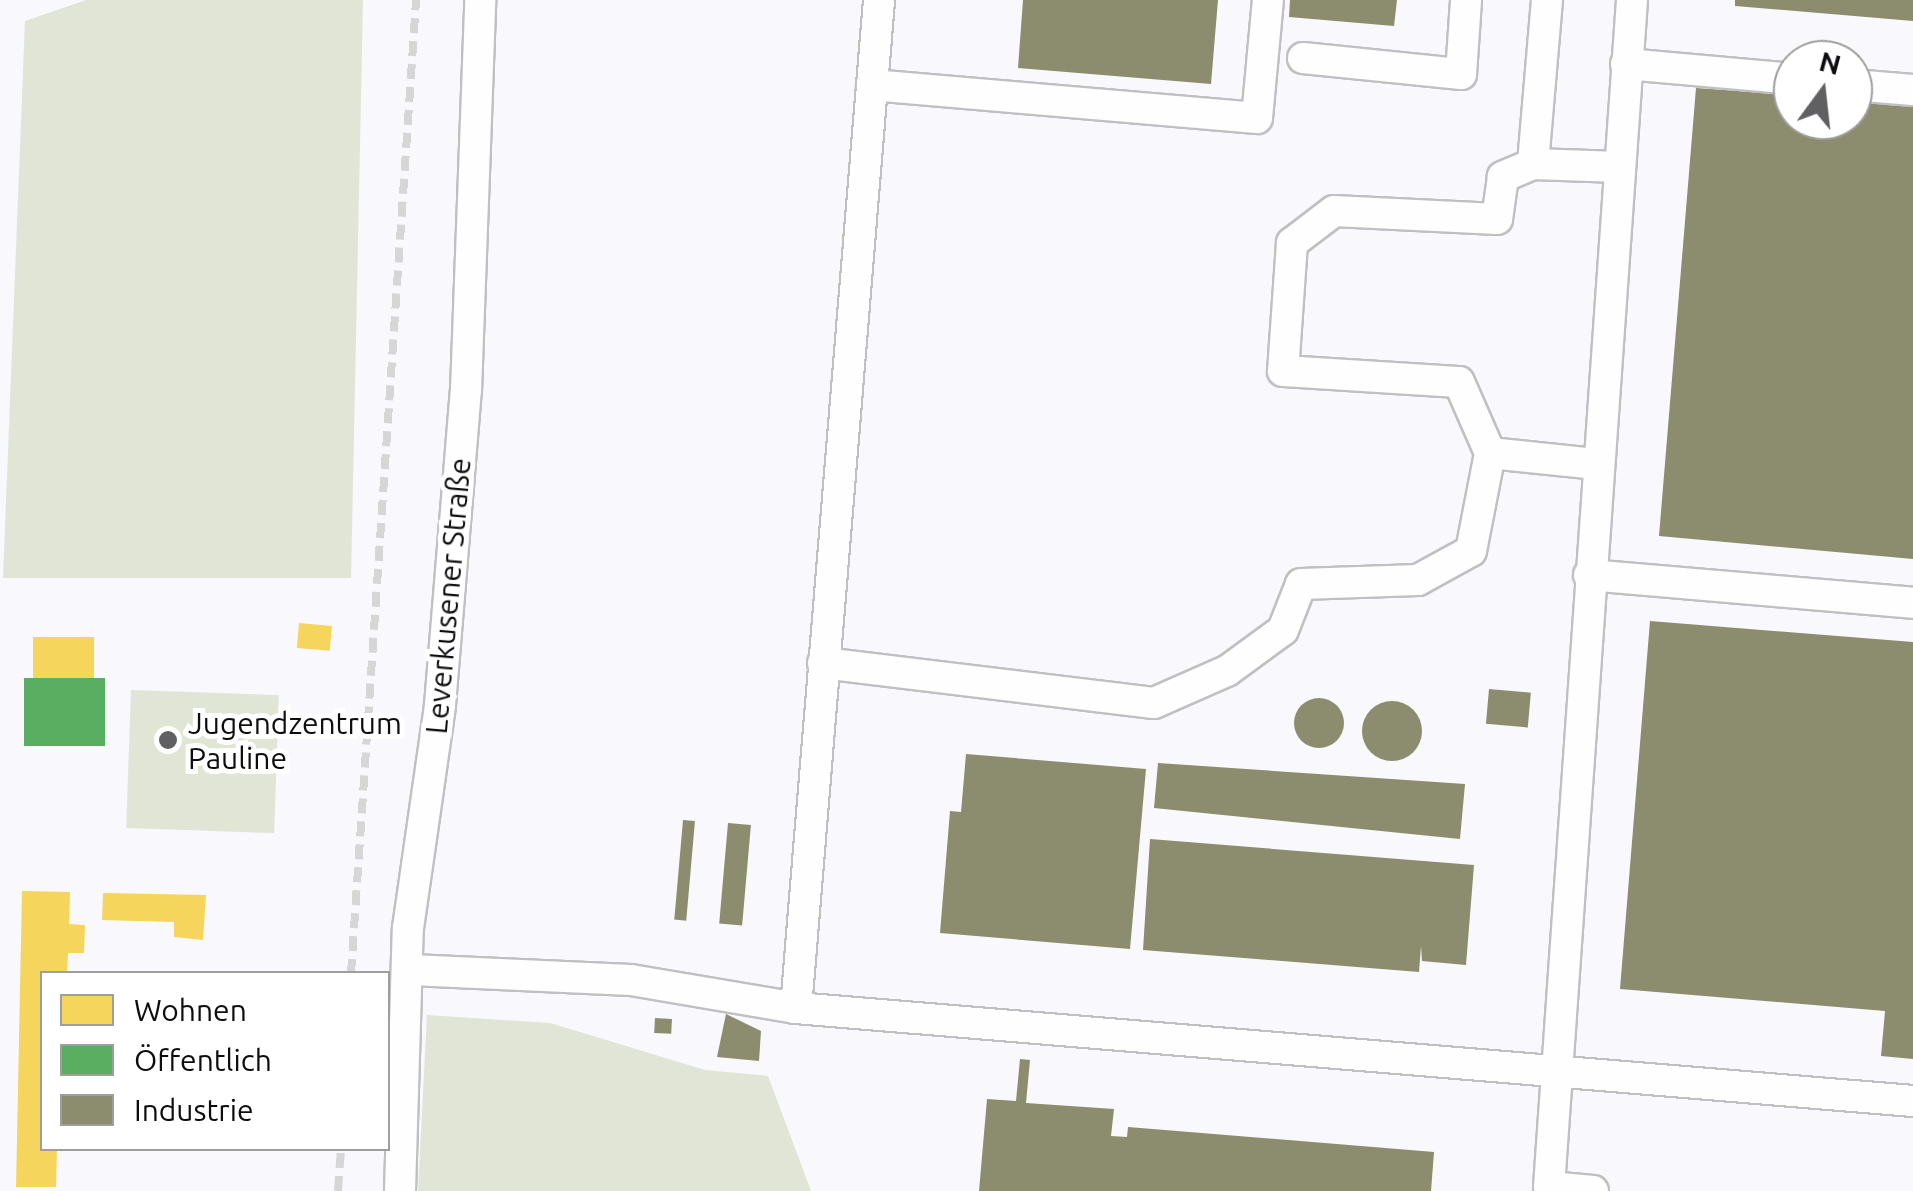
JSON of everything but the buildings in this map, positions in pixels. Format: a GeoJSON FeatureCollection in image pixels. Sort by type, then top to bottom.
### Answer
{"type":"FeatureCollection","features":[{"type":"Feature","properties":{"kind":"lane","name":"Leverkusener Straße"},"geometry":{"type":"LineString","coordinates":[[400,1191],[411,970],[408,928],[440,705],[466,392],[480,0]]}},
{"type":"Feature","properties":{"kind":"lane"},"geometry":{"type":"LineString","coordinates":[[796,1008],[879,0]]}},
{"type":"Feature","properties":{"kind":"lane"},"geometry":{"type":"LineString","coordinates":[[872,86],[1257,118],[1268,0]]}},
{"type":"Feature","properties":{"kind":"lane"},"geometry":{"type":"LineString","coordinates":[[1303,58],[1461,74],[1466,0]]}},
{"type":"Feature","properties":{"kind":"lane"},"geometry":{"type":"LineString","coordinates":[[1532,164],[1546,0]]}},
{"type":"Feature","properties":{"kind":"lane"},"geometry":{"type":"LineString","coordinates":[[1593,1191],[1549,1189],[1554,1073],[1632,0]]}},
{"type":"Feature","properties":{"kind":"lane"},"geometry":{"type":"LineString","coordinates":[[1626,64],[1773,78]]}},
{"type":"Feature","properties":{"kind":"lane"},"geometry":{"type":"LineString","coordinates":[[1873,86],[1913,90]]}},
{"type":"Feature","properties":{"kind":"lane"},"geometry":{"type":"LineString","coordinates":[[824,663],[1154,703],[1227,672],[1283,630],[1301,584],[1418,580],[1471,550],[1490,452],[1459,382],[1283,370],[1292,242],[1334,212],[1497,220],[1502,178],[1532,164],[1618,167]]}},
{"type":"Feature","properties":{"kind":"lane"},"geometry":{"type":"LineString","coordinates":[[1490,452],[1597,464]]}},
{"type":"Feature","properties":{"kind":"lane"},"geometry":{"type":"LineString","coordinates":[[1589,575],[1913,604]]}},
{"type":"Feature","properties":{"kind":"lane"},"geometry":{"type":"LineString","coordinates":[[411,970],[631,980],[796,1008],[1913,1101]]}},
{"type":"Feature","properties":{"kind":"shaded area"},"geometry":{"type":"Polygon","coordinates":[[[86,0],[363,0],[351,578],[3,578],[25,21],[86,0]]]}},
{"type":"Feature","properties":{"kind":"shaded area"},"geometry":{"type":"Polygon","coordinates":[[[131,690],[279,695],[274,833],[126,828],[131,690]]]}},
{"type":"Feature","properties":{"kind":"shaded area"},"geometry":{"type":"Polygon","coordinates":[[[427,1015],[550,1023],[705,1070],[768,1076],[811,1191],[418,1191],[427,1015]]]}},
{"type":"Feature","properties":{"kind":"railway"},"geometry":{"type":"LineString","coordinates":[[351,971],[416,0]]}},
{"type":"Feature","properties":{"kind":"railway"},"geometry":{"type":"LineString","coordinates":[[338,1191],[341,1151]]}},
{"type":"Feature","properties":{"kind":"place","name":"Jugendzentrum Pauline"},"geometry":{"type":"Point","coordinates":[168,740]}}]}
